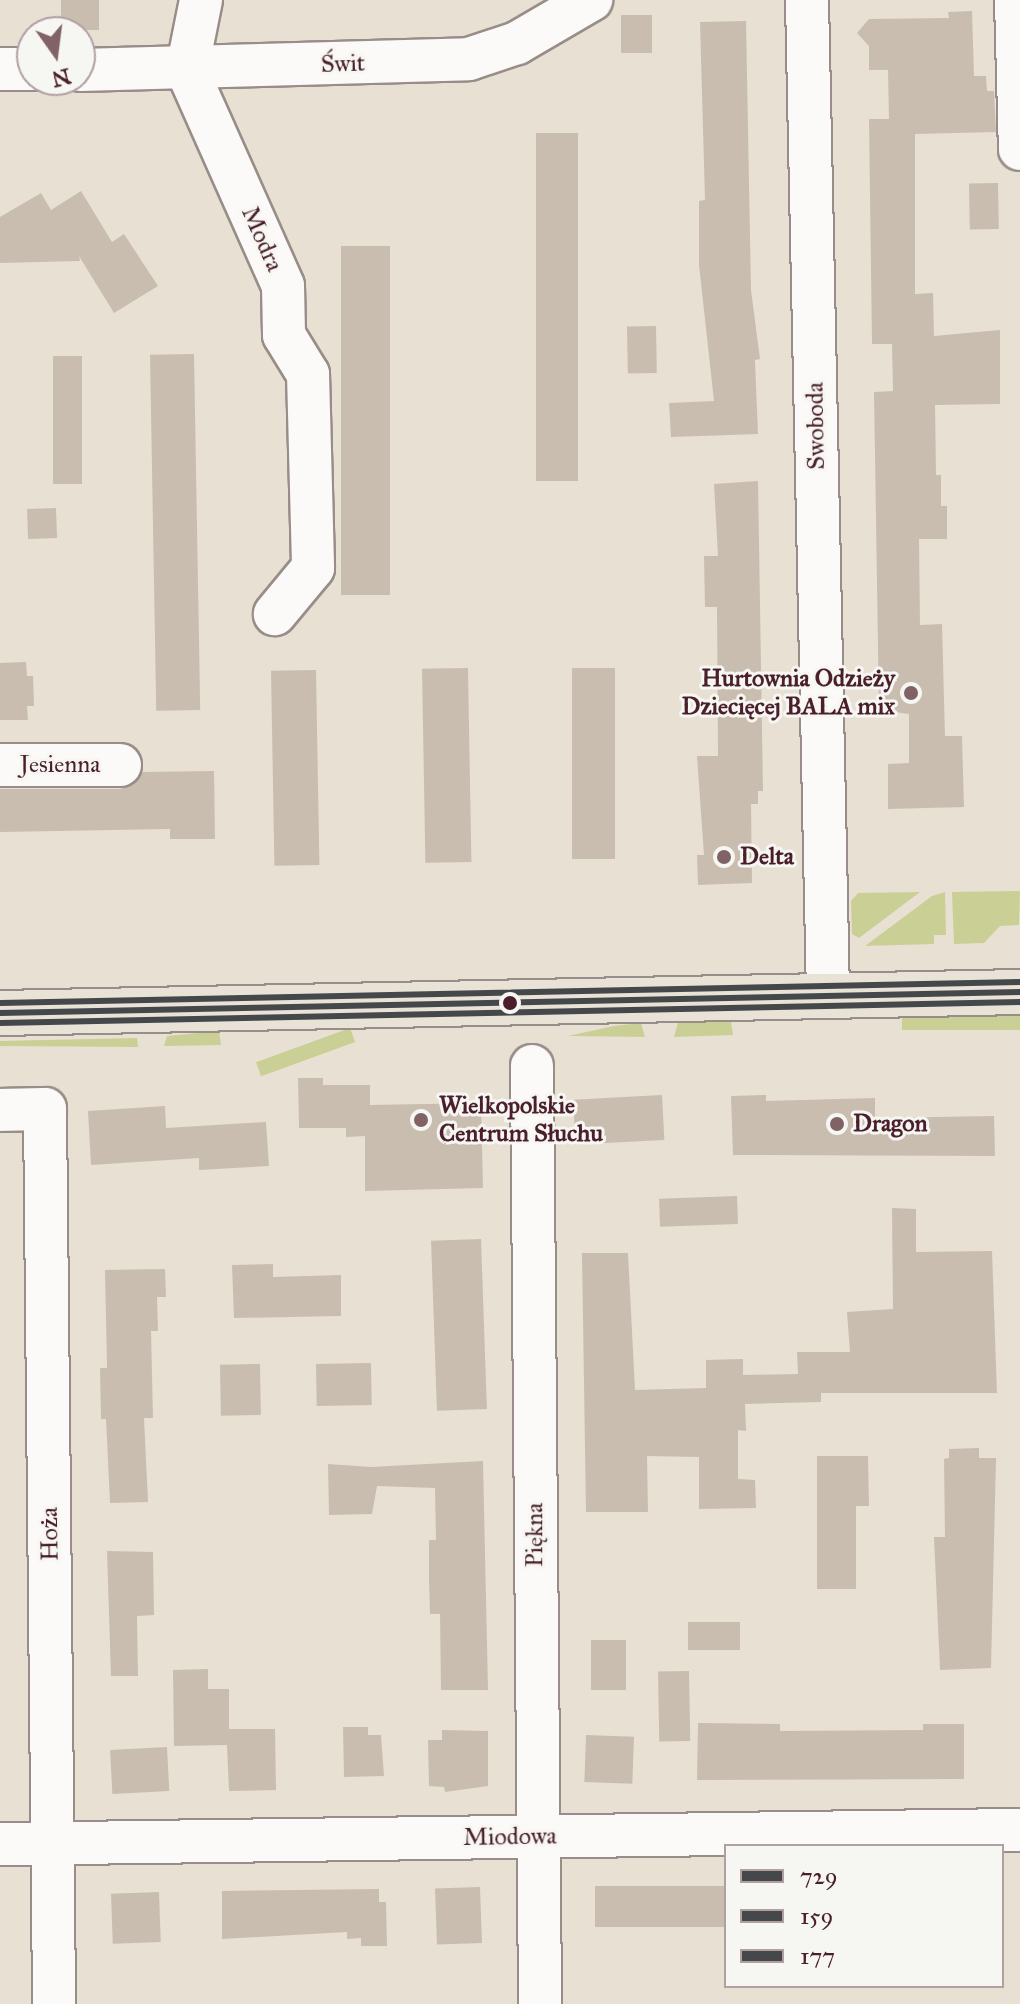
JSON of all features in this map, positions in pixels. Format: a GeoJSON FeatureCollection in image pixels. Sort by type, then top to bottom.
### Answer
{"type":"FeatureCollection","features":[{"type":"Feature","properties":{"kind":"main road"},"geometry":{"type":"LineString","coordinates":[[0,1013],[1020,992]]}},
{"type":"Feature","properties":{"kind":"street"},"geometry":{"type":"LineString","coordinates":[[187,70],[201,0]]}},
{"type":"Feature","properties":{"kind":"street","name":"Świt"},"geometry":{"type":"LineString","coordinates":[[96,70],[187,70],[469,59],[517,43],[591,0]]}},
{"type":"Feature","properties":{"kind":"street","name":"Swoboda"},"geometry":{"type":"LineString","coordinates":[[807,0],[828,995]]}},
{"type":"Feature","properties":{"kind":"street"},"geometry":{"type":"LineString","coordinates":[[1016,0],[1020,149]]}},
{"type":"Feature","properties":{"kind":"street","name":"Modra"},"geometry":{"type":"LineString","coordinates":[[187,70],[283,286],[284,335],[308,374],[313,568],[275,614]]}},
{"type":"Feature","properties":{"kind":"street","name":"Jesienna"},"geometry":{"type":"LineString","coordinates":[[0,765],[120,765]]}},
{"type":"Feature","properties":{"kind":"street","name":"Piękna"},"geometry":{"type":"LineString","coordinates":[[532,1066],[535,1836],[540,2004]]}},
{"type":"Feature","properties":{"kind":"street","name":"Hoża"},"geometry":{"type":"LineString","coordinates":[[0,1110],[45,1109],[54,2004]]}},
{"type":"Feature","properties":{"kind":"street","name":"Miodowa"},"geometry":{"type":"LineString","coordinates":[[0,1844],[1020,1830]]}},
{"type":"Feature","properties":{"kind":"green space"},"geometry":{"type":"Polygon","coordinates":[[[1020,891],[1019,925],[1000,926],[984,943],[954,944],[952,892],[1020,891]]]}},
{"type":"Feature","properties":{"kind":"green space"},"geometry":{"type":"Polygon","coordinates":[[[920,892],[859,938],[852,934],[851,901],[858,893],[920,892]]]}},
{"type":"Feature","properties":{"kind":"green space"},"geometry":{"type":"Polygon","coordinates":[[[945,892],[946,935],[934,935],[934,944],[865,946],[932,896],[945,892]]]}},
{"type":"Feature","properties":{"kind":"green space"},"geometry":{"type":"Polygon","coordinates":[[[902,1016],[1020,1016],[1020,1030],[902,1030],[902,1016]]]}},
{"type":"Feature","properties":{"kind":"green space"},"geometry":{"type":"Polygon","coordinates":[[[678,1022],[731,1022],[733,1035],[674,1037],[678,1022]]]}},
{"type":"Feature","properties":{"kind":"green space"},"geometry":{"type":"Polygon","coordinates":[[[641,1023],[645,1037],[568,1036],[614,1026],[641,1023]]]}},
{"type":"Feature","properties":{"kind":"green space"},"geometry":{"type":"Polygon","coordinates":[[[350,1028],[355,1042],[261,1076],[256,1062],[350,1028]]]}},
{"type":"Feature","properties":{"kind":"green space"},"geometry":{"type":"Polygon","coordinates":[[[219,1031],[221,1045],[164,1046],[167,1036],[219,1031]]]}},
{"type":"Feature","properties":{"kind":"green space"},"geometry":{"type":"Polygon","coordinates":[[[137,1038],[138,1047],[0,1046],[0,1041],[137,1038]]]}},
{"type":"Feature","properties":{"kind":"building"},"geometry":{"type":"Polygon","coordinates":[[[61,0],[99,0],[99,30],[96,30],[96,16],[61,16],[61,0]]]}},
{"type":"Feature","properties":{"kind":"building"},"geometry":{"type":"Polygon","coordinates":[[[972,11],[974,76],[986,76],[987,91],[994,91],[996,132],[915,134],[915,294],[933,293],[934,336],[1000,330],[1000,404],[935,405],[936,475],[941,475],[941,506],[947,506],[947,539],[919,539],[920,625],[942,624],[945,736],[962,736],[964,807],[888,809],[888,764],[909,763],[909,714],[879,710],[874,392],[893,391],[892,344],[872,344],[869,119],[889,119],[888,70],[869,70],[869,46],[857,33],[869,19],[949,18],[948,12],[972,11]]]}},
{"type":"Feature","properties":{"kind":"building"},"geometry":{"type":"Polygon","coordinates":[[[621,15],[652,15],[652,53],[621,53],[621,15]]]}},
{"type":"Feature","properties":{"kind":"building"},"geometry":{"type":"Polygon","coordinates":[[[746,21],[751,290],[760,359],[755,360],[758,434],[671,437],[669,403],[714,401],[699,265],[699,201],[705,200],[700,22],[746,21]]]}},
{"type":"Feature","properties":{"kind":"building"},"geometry":{"type":"Polygon","coordinates":[[[536,133],[578,133],[578,481],[536,481],[536,133]]]}},
{"type":"Feature","properties":{"kind":"building"},"geometry":{"type":"Polygon","coordinates":[[[998,183],[999,229],[970,229],[969,184],[998,183]]]}},
{"type":"Feature","properties":{"kind":"building"},"geometry":{"type":"Polygon","coordinates":[[[81,191],[112,242],[124,234],[158,286],[114,313],[79,256],[80,261],[0,263],[0,217],[41,193],[51,210],[81,191]]]}},
{"type":"Feature","properties":{"kind":"building"},"geometry":{"type":"Polygon","coordinates":[[[341,246],[390,246],[390,595],[341,595],[341,246]]]}},
{"type":"Feature","properties":{"kind":"building"},"geometry":{"type":"Polygon","coordinates":[[[656,326],[657,373],[628,373],[627,327],[656,326]]]}},
{"type":"Feature","properties":{"kind":"building"},"geometry":{"type":"Polygon","coordinates":[[[194,354],[200,710],[156,711],[150,355],[194,354]]]}},
{"type":"Feature","properties":{"kind":"building"},"geometry":{"type":"Polygon","coordinates":[[[53,356],[82,356],[82,484],[53,484],[53,356]]]}},
{"type":"Feature","properties":{"kind":"building"},"geometry":{"type":"Polygon","coordinates":[[[758,481],[763,791],[758,791],[758,804],[751,804],[752,883],[698,885],[697,855],[704,855],[697,756],[718,756],[717,607],[705,607],[704,556],[718,556],[714,484],[758,481]]]}},
{"type":"Feature","properties":{"kind":"building"},"geometry":{"type":"Polygon","coordinates":[[[56,508],[57,538],[28,539],[27,509],[56,508]]]}},
{"type":"Feature","properties":{"kind":"building"},"geometry":{"type":"Polygon","coordinates":[[[26,662],[27,676],[33,676],[34,706],[27,706],[28,720],[0,720],[0,663],[26,662]]]}},
{"type":"Feature","properties":{"kind":"building"},"geometry":{"type":"Polygon","coordinates":[[[468,668],[471,862],[425,863],[422,669],[468,668]]]}},
{"type":"Feature","properties":{"kind":"building"},"geometry":{"type":"Polygon","coordinates":[[[572,668],[615,668],[615,859],[572,859],[572,668]]]}},
{"type":"Feature","properties":{"kind":"building"},"geometry":{"type":"Polygon","coordinates":[[[316,670],[319,865],[274,866],[271,671],[316,670]]]}},
{"type":"Feature","properties":{"kind":"building"},"geometry":{"type":"Polygon","coordinates":[[[214,771],[215,839],[170,839],[170,829],[0,832],[0,789],[120,789],[133,785],[142,772],[214,771]]]}},
{"type":"Feature","properties":{"kind":"building"},"geometry":{"type":"Polygon","coordinates":[[[298,1078],[323,1078],[323,1085],[370,1085],[370,1105],[481,1103],[483,1188],[365,1191],[365,1136],[346,1137],[346,1128],[299,1128],[298,1078]]]}},
{"type":"Feature","properties":{"kind":"building"},"geometry":{"type":"Polygon","coordinates":[[[662,1095],[664,1140],[575,1145],[573,1100],[662,1095]]]}},
{"type":"Feature","properties":{"kind":"building"},"geometry":{"type":"Polygon","coordinates":[[[766,1095],[766,1101],[875,1098],[875,1118],[994,1116],[995,1156],[733,1155],[731,1096],[766,1095]]]}},
{"type":"Feature","properties":{"kind":"building"},"geometry":{"type":"Polygon","coordinates":[[[165,1106],[166,1128],[266,1122],[269,1166],[199,1170],[199,1158],[91,1165],[88,1111],[165,1106]]]}},
{"type":"Feature","properties":{"kind":"building"},"geometry":{"type":"Polygon","coordinates":[[[737,1196],[738,1224],[660,1227],[659,1199],[737,1196]]]}},
{"type":"Feature","properties":{"kind":"building"},"geometry":{"type":"Polygon","coordinates":[[[892,1208],[916,1209],[916,1252],[992,1251],[997,1393],[821,1393],[821,1402],[745,1404],[746,1431],[738,1430],[738,1479],[755,1480],[756,1508],[699,1509],[699,1457],[647,1456],[648,1512],[586,1512],[582,1253],[628,1253],[635,1390],[706,1388],[706,1360],[743,1359],[743,1375],[798,1374],[797,1352],[850,1352],[847,1312],[893,1309],[892,1208]]]}},
{"type":"Feature","properties":{"kind":"building"},"geometry":{"type":"Polygon","coordinates":[[[481,1239],[487,1409],[437,1411],[431,1241],[481,1239]]]}},
{"type":"Feature","properties":{"kind":"building"},"geometry":{"type":"Polygon","coordinates":[[[273,1264],[273,1277],[341,1275],[341,1316],[234,1318],[232,1265],[273,1264]]]}},
{"type":"Feature","properties":{"kind":"building"},"geometry":{"type":"Polygon","coordinates":[[[165,1269],[166,1297],[157,1297],[158,1331],[151,1331],[153,1418],[144,1418],[148,1502],[110,1503],[106,1419],[101,1419],[100,1368],[107,1368],[105,1270],[165,1269]]]}},
{"type":"Feature","properties":{"kind":"building"},"geometry":{"type":"Polygon","coordinates":[[[371,1363],[372,1405],[317,1406],[316,1364],[371,1363]]]}},
{"type":"Feature","properties":{"kind":"building"},"geometry":{"type":"Polygon","coordinates":[[[260,1364],[261,1415],[221,1416],[220,1365],[260,1364]]]}},
{"type":"Feature","properties":{"kind":"building"},"geometry":{"type":"Polygon","coordinates":[[[979,1448],[979,1458],[996,1458],[991,1668],[940,1670],[934,1537],[945,1537],[944,1459],[949,1458],[949,1449],[979,1448]]]}},
{"type":"Feature","properties":{"kind":"building"},"geometry":{"type":"Polygon","coordinates":[[[817,1456],[868,1456],[869,1506],[856,1506],[856,1589],[817,1589],[817,1456]]]}},
{"type":"Feature","properties":{"kind":"building"},"geometry":{"type":"Polygon","coordinates":[[[483,1461],[488,1690],[441,1690],[440,1614],[430,1614],[429,1540],[436,1540],[435,1488],[377,1486],[372,1514],[329,1515],[328,1464],[371,1467],[483,1461]]]}},
{"type":"Feature","properties":{"kind":"building"},"geometry":{"type":"Polygon","coordinates":[[[107,1551],[153,1552],[154,1615],[137,1616],[138,1676],[111,1676],[107,1551]]]}},
{"type":"Feature","properties":{"kind":"building"},"geometry":{"type":"Polygon","coordinates":[[[688,1622],[740,1622],[740,1650],[688,1650],[688,1622]]]}},
{"type":"Feature","properties":{"kind":"building"},"geometry":{"type":"Polygon","coordinates":[[[591,1640],[626,1640],[626,1690],[591,1690],[591,1640]]]}},
{"type":"Feature","properties":{"kind":"building"},"geometry":{"type":"Polygon","coordinates":[[[208,1669],[208,1689],[229,1689],[229,1729],[275,1729],[276,1790],[229,1791],[227,1745],[174,1746],[173,1670],[208,1669]]]}},
{"type":"Feature","properties":{"kind":"building"},"geometry":{"type":"Polygon","coordinates":[[[689,1671],[690,1741],[659,1742],[658,1672],[689,1671]]]}},
{"type":"Feature","properties":{"kind":"building"},"geometry":{"type":"Polygon","coordinates":[[[698,1723],[780,1724],[780,1731],[923,1730],[923,1724],[964,1724],[964,1779],[697,1780],[698,1723]]]}},
{"type":"Feature","properties":{"kind":"building"},"geometry":{"type":"Polygon","coordinates":[[[343,1727],[368,1727],[368,1735],[381,1735],[384,1776],[344,1777],[343,1727]]]}},
{"type":"Feature","properties":{"kind":"building"},"geometry":{"type":"Polygon","coordinates":[[[442,1730],[488,1731],[488,1786],[445,1792],[444,1787],[429,1786],[428,1740],[442,1740],[442,1730]]]}},
{"type":"Feature","properties":{"kind":"building"},"geometry":{"type":"Polygon","coordinates":[[[586,1735],[634,1737],[632,1784],[584,1782],[586,1735]]]}},
{"type":"Feature","properties":{"kind":"building"},"geometry":{"type":"Polygon","coordinates":[[[167,1747],[169,1791],[112,1794],[110,1750],[167,1747]]]}},
{"type":"Feature","properties":{"kind":"building"},"geometry":{"type":"Polygon","coordinates":[[[595,1886],[724,1886],[724,1927],[595,1927],[595,1886]]]}},
{"type":"Feature","properties":{"kind":"building"},"geometry":{"type":"Polygon","coordinates":[[[480,1887],[482,1943],[437,1945],[435,1889],[480,1887]]]}},
{"type":"Feature","properties":{"kind":"building"},"geometry":{"type":"Polygon","coordinates":[[[379,1889],[379,1902],[386,1902],[387,1946],[361,1946],[361,1938],[347,1939],[347,1932],[222,1939],[222,1891],[379,1889]]]}},
{"type":"Feature","properties":{"kind":"building"},"geometry":{"type":"Polygon","coordinates":[[[159,1892],[161,1942],[113,1944],[111,1894],[159,1892]]]}},
{"type":"Feature","properties":{"kind":"transit line","name":"177"},"geometry":{"type":"LineString","coordinates":[[0,1003],[1020,982]]}},
{"type":"Feature","properties":{"kind":"transit line","name":"729"},"geometry":{"type":"LineString","coordinates":[[0,1013],[1020,992]]}},
{"type":"Feature","properties":{"kind":"transit line","name":"159"},"geometry":{"type":"LineString","coordinates":[[0,1023],[1020,1002]]}},
{"type":"Feature","properties":{"kind":"place","name":"Hurtownia Odzieży Dziecięcej BALA mix"},"geometry":{"type":"Point","coordinates":[911,693]}},
{"type":"Feature","properties":{"kind":"place","name":"Delta"},"geometry":{"type":"Point","coordinates":[724,857]}},
{"type":"Feature","properties":{"kind":"place","name":"Wielkopolskie Centrum Słuchu"},"geometry":{"type":"Point","coordinates":[421,1120]}},
{"type":"Feature","properties":{"kind":"place","name":"Dragon"},"geometry":{"type":"Point","coordinates":[837,1124]}}]}
